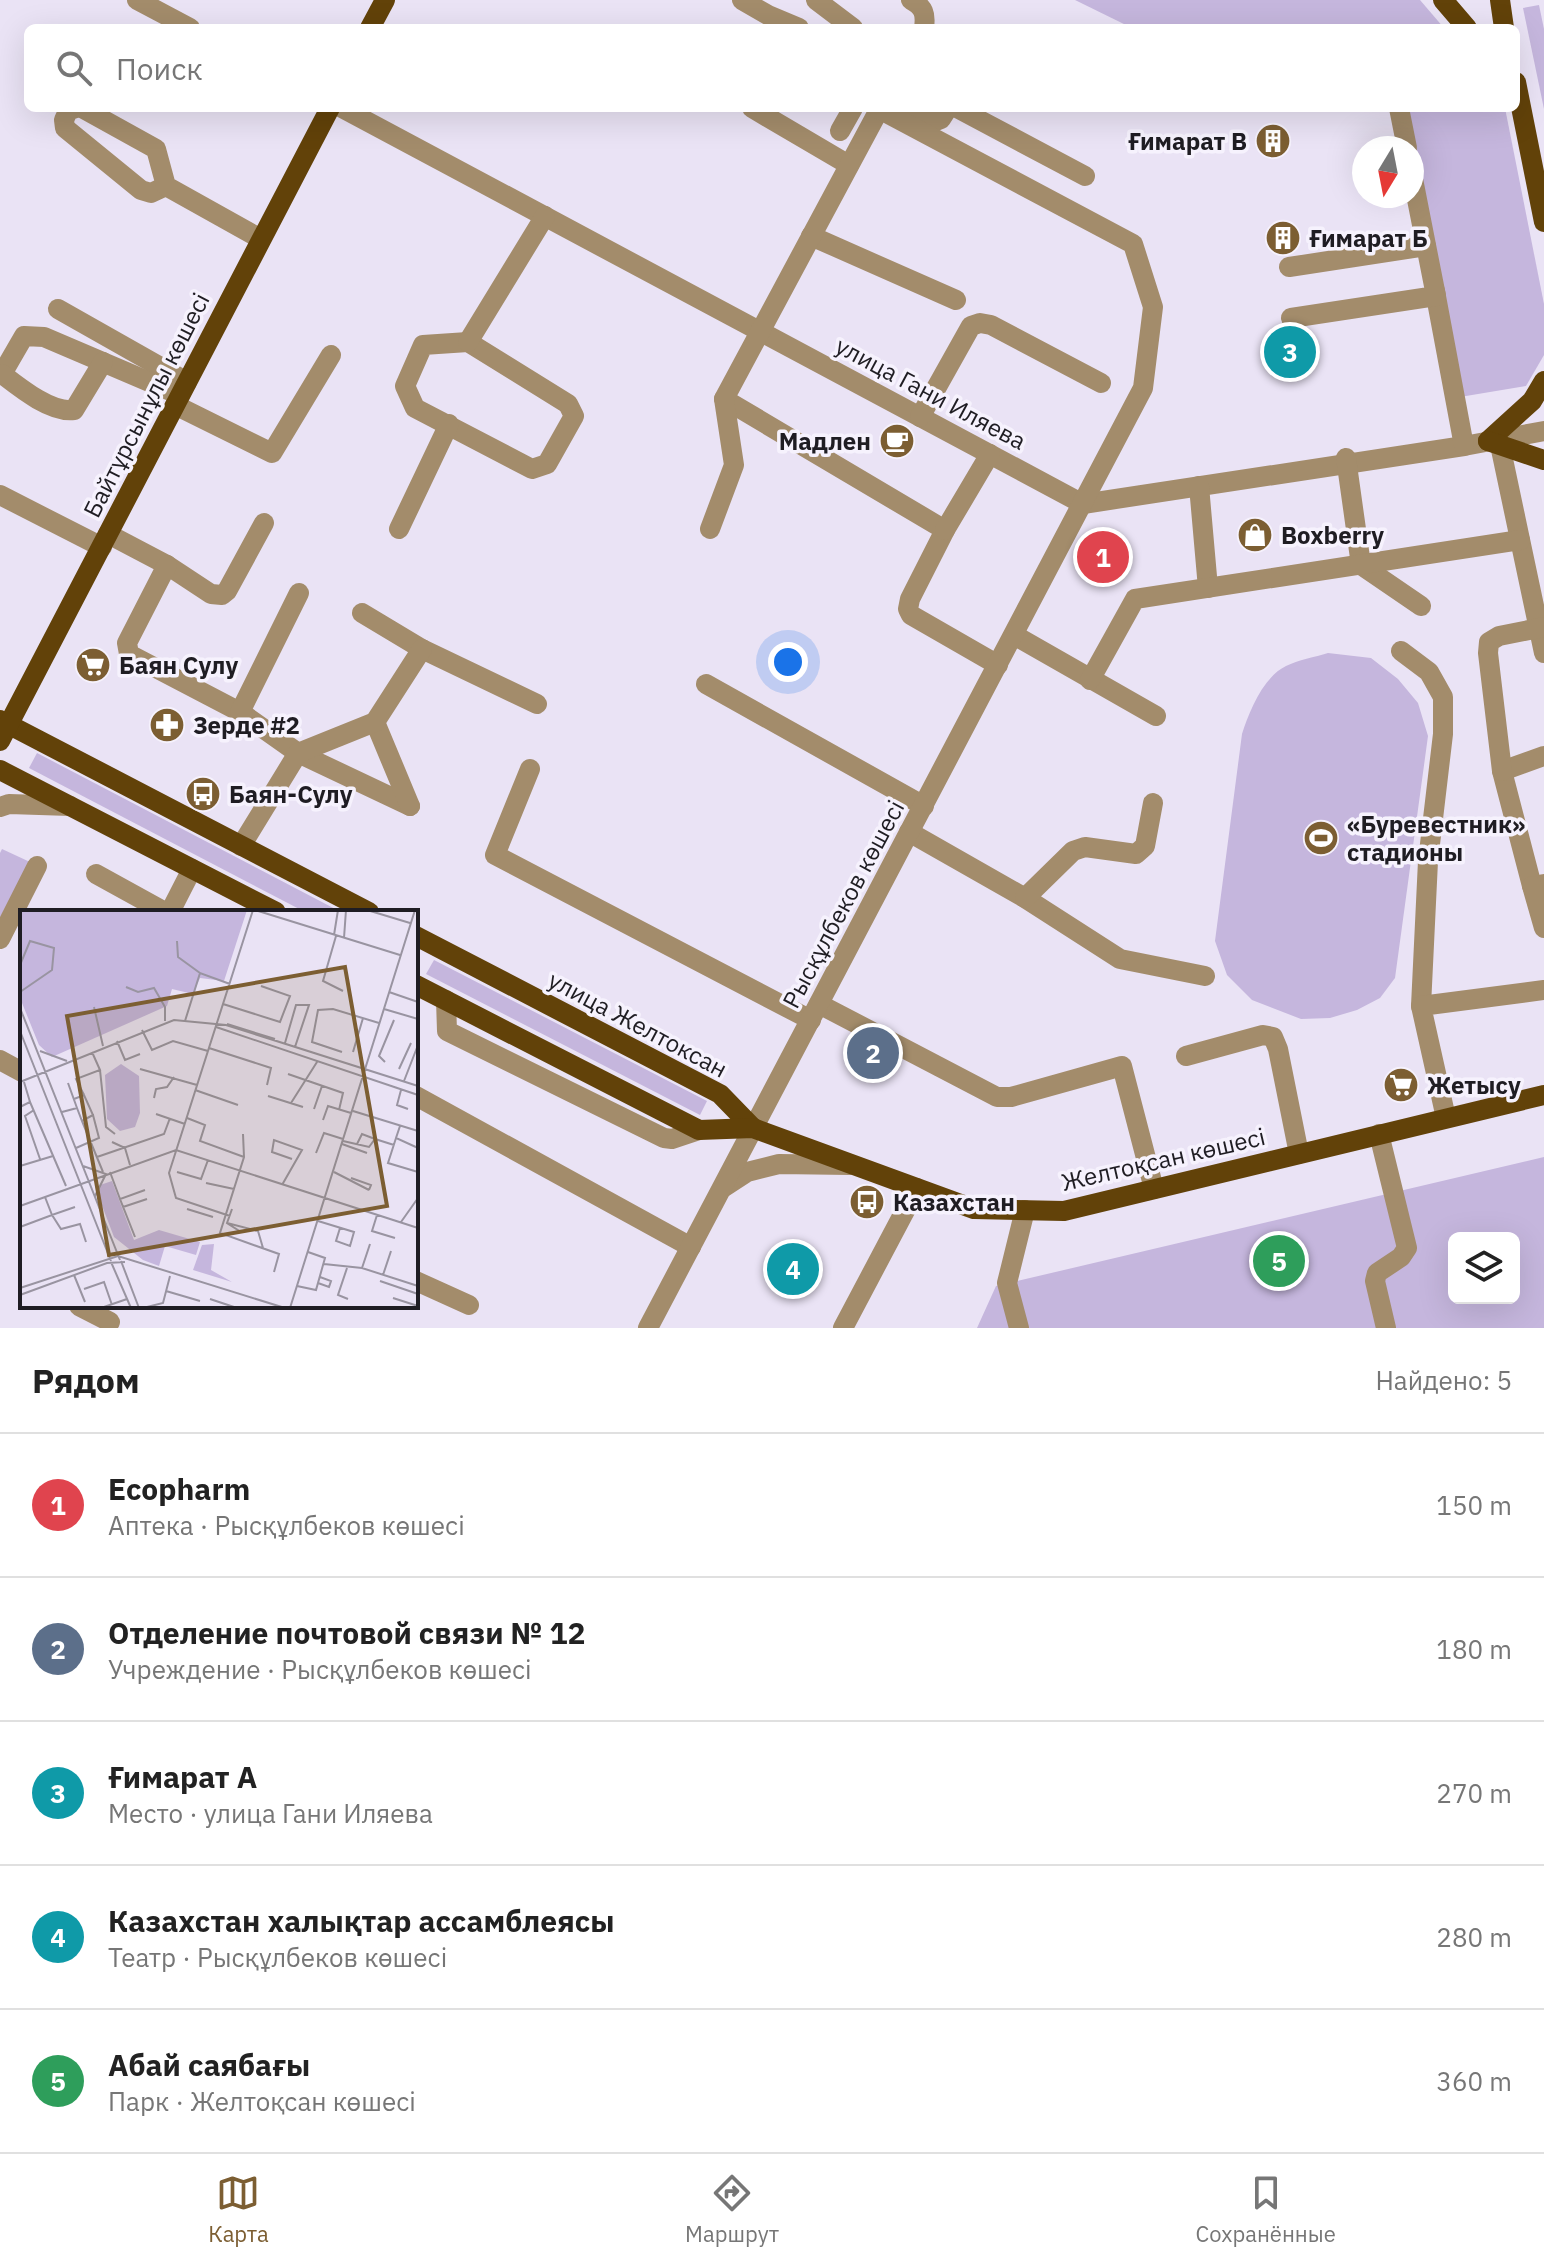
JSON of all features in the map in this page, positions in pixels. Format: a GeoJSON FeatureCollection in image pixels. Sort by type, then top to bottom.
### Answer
{"type":"FeatureCollection","features":[{"type":"Feature","properties":{"kind":"main road"},"geometry":{"type":"LineString","coordinates":[[372,24],[385,0]]}},
{"type":"Feature","properties":{"kind":"main road"},"geometry":{"type":"LineString","coordinates":[[1443,0],[1464,24]]}},
{"type":"Feature","properties":{"kind":"main road"},"geometry":{"type":"LineString","coordinates":[[1500,0],[1503,24]]}},
{"type":"Feature","properties":{"kind":"main road"},"geometry":{"type":"LineString","coordinates":[[1520,101],[1544,222]]}},
{"type":"Feature","properties":{"kind":"main road","name":"Байтұрсынұлы көшесі"},"geometry":{"type":"LineString","coordinates":[[3,729],[328,112]]}},
{"type":"Feature","properties":{"kind":"main road"},"geometry":{"type":"LineString","coordinates":[[1544,381],[1532,401],[1494,443],[1544,460]]}},
{"type":"Feature","properties":{"kind":"main road"},"geometry":{"type":"LineString","coordinates":[[3,729],[365,910]]}},
{"type":"Feature","properties":{"kind":"main road"},"geometry":{"type":"LineString","coordinates":[[0,770],[272,910]]}},
{"type":"Feature","properties":{"kind":"main road","name":"улица Желтоксан"},"geometry":{"type":"LineString","coordinates":[[418,937],[720,1094],[753,1128]]}},
{"type":"Feature","properties":{"kind":"main road"},"geometry":{"type":"LineString","coordinates":[[418,986],[699,1130],[753,1128]]}},
{"type":"Feature","properties":{"kind":"main road","name":"Желтоқсан көшесі"},"geometry":{"type":"LineString","coordinates":[[753,1128],[974,1209],[1064,1211],[1544,1095]]}},
{"type":"Feature","properties":{"kind":"street"},"geometry":{"type":"LineString","coordinates":[[137,0],[182,24]]}},
{"type":"Feature","properties":{"kind":"street"},"geometry":{"type":"LineString","coordinates":[[742,0],[789,24]]}},
{"type":"Feature","properties":{"kind":"street"},"geometry":{"type":"LineString","coordinates":[[816,0],[848,24]]}},
{"type":"Feature","properties":{"kind":"street"},"geometry":{"type":"LineString","coordinates":[[911,0],[920,4],[926,15],[925,24]]}},
{"type":"Feature","properties":{"kind":"street"},"geometry":{"type":"LineString","coordinates":[[68,112],[65,128],[141,190],[151,193],[166,186]]}},
{"type":"Feature","properties":{"kind":"street"},"geometry":{"type":"LineString","coordinates":[[87,112],[156,149],[166,186],[261,239]]}},
{"type":"Feature","properties":{"kind":"street","name":"улица Гани Иляева"},"geometry":{"type":"LineString","coordinates":[[350,112],[1083,504]]}},
{"type":"Feature","properties":{"kind":"street"},"geometry":{"type":"LineString","coordinates":[[759,112],[849,165]]}},
{"type":"Feature","properties":{"kind":"street"},"geometry":{"type":"LineString","coordinates":[[840,131],[851,112]]}},
{"type":"Feature","properties":{"kind":"street"},"geometry":{"type":"LineString","coordinates":[[710,529],[734,465],[724,399],[878,112]]}},
{"type":"Feature","properties":{"kind":"street","name":"Рысқұлбеков көшесі"},"geometry":{"type":"LineString","coordinates":[[648,1328],[1143,388],[1153,307],[1133,244],[887,112]]}},
{"type":"Feature","properties":{"kind":"street"},"geometry":{"type":"LineString","coordinates":[[914,112],[931,123],[941,119],[945,112]]}},
{"type":"Feature","properties":{"kind":"street"},"geometry":{"type":"LineString","coordinates":[[965,112],[1085,176]]}},
{"type":"Feature","properties":{"kind":"street"},"geometry":{"type":"LineString","coordinates":[[1400,112],[1405,136]]}},
{"type":"Feature","properties":{"kind":"street"},"geometry":{"type":"LineString","coordinates":[[1419,208],[1464,446]]}},
{"type":"Feature","properties":{"kind":"street"},"geometry":{"type":"LineString","coordinates":[[468,342],[545,216]]}},
{"type":"Feature","properties":{"kind":"street"},"geometry":{"type":"LineString","coordinates":[[811,236],[956,300]]}},
{"type":"Feature","properties":{"kind":"street"},"geometry":{"type":"LineString","coordinates":[[1289,267],[1426,246]]}},
{"type":"Feature","properties":{"kind":"street"},"geometry":{"type":"LineString","coordinates":[[1291,318],[1436,296],[1435,291]]}},
{"type":"Feature","properties":{"kind":"street"},"geometry":{"type":"LineString","coordinates":[[58,309],[272,453],[331,355]]}},
{"type":"Feature","properties":{"kind":"street"},"geometry":{"type":"LineString","coordinates":[[920,417],[971,326],[980,323],[991,325],[1101,383]]}},
{"type":"Feature","properties":{"kind":"street"},"geometry":{"type":"LineString","coordinates":[[103,362],[74,410],[67,411],[56,409],[1,373],[24,336],[44,337],[181,394]]}},
{"type":"Feature","properties":{"kind":"street"},"geometry":{"type":"LineString","coordinates":[[468,342],[568,404],[574,416],[547,464],[532,469],[415,408],[405,386],[423,345],[468,342]]}},
{"type":"Feature","properties":{"kind":"street"},"geometry":{"type":"LineString","coordinates":[[724,399],[945,530]]}},
{"type":"Feature","properties":{"kind":"street"},"geometry":{"type":"LineString","coordinates":[[399,529],[449,424]]}},
{"type":"Feature","properties":{"kind":"street"},"geometry":{"type":"LineString","coordinates":[[1083,504],[1347,461],[1494,443],[1544,431]]}},
{"type":"Feature","properties":{"kind":"street"},"geometry":{"type":"LineString","coordinates":[[1494,443],[1541,627],[1544,653]]}},
{"type":"Feature","properties":{"kind":"street"},"geometry":{"type":"LineString","coordinates":[[990,454],[945,530],[910,599],[908,609],[911,615],[998,665]]}},
{"type":"Feature","properties":{"kind":"street"},"geometry":{"type":"LineString","coordinates":[[1347,461],[1361,565],[1421,606]]}},
{"type":"Feature","properties":{"kind":"street"},"geometry":{"type":"LineString","coordinates":[[1199,486],[1208,588]]}},
{"type":"Feature","properties":{"kind":"street"},"geometry":{"type":"LineString","coordinates":[[0,495],[167,565],[211,594],[222,595],[227,591],[264,523]]}},
{"type":"Feature","properties":{"kind":"street"},"geometry":{"type":"LineString","coordinates":[[1090,680],[1135,599],[1520,540]]}},
{"type":"Feature","properties":{"kind":"street"},"geometry":{"type":"LineString","coordinates":[[167,565],[127,643],[129,654],[240,712],[298,753],[410,806],[375,722]]}},
{"type":"Feature","properties":{"kind":"street"},"geometry":{"type":"LineString","coordinates":[[240,712],[299,593]]}},
{"type":"Feature","properties":{"kind":"street"},"geometry":{"type":"LineString","coordinates":[[362,613],[422,649],[537,704]]}},
{"type":"Feature","properties":{"kind":"street"},"geometry":{"type":"LineString","coordinates":[[1541,627],[1499,636],[1489,642],[1488,653],[1502,771],[1538,885],[1544,928]]}},
{"type":"Feature","properties":{"kind":"street"},"geometry":{"type":"LineString","coordinates":[[1014,635],[1156,716]]}},
{"type":"Feature","properties":{"kind":"street"},"geometry":{"type":"LineString","coordinates":[[241,846],[298,753],[375,722],[422,649]]}},
{"type":"Feature","properties":{"kind":"street"},"geometry":{"type":"LineString","coordinates":[[1401,651],[1429,672],[1443,697],[1443,734],[1428,861],[1421,1006],[1446,1118]]}},
{"type":"Feature","properties":{"kind":"street"},"geometry":{"type":"LineString","coordinates":[[706,684],[924,806]]}},
{"type":"Feature","properties":{"kind":"street"},"geometry":{"type":"LineString","coordinates":[[1502,771],[1544,756]]}},
{"type":"Feature","properties":{"kind":"street"},"geometry":{"type":"LineString","coordinates":[[530,769],[495,855],[815,1012],[997,1097],[1011,1097],[1122,1066],[1154,1189]]}},
{"type":"Feature","properties":{"kind":"street"},"geometry":{"type":"LineString","coordinates":[[1025,898],[1073,851],[1085,847],[1136,854],[1145,846],[1153,803]]}},
{"type":"Feature","properties":{"kind":"street"},"geometry":{"type":"LineString","coordinates":[[0,807],[9,804],[70,806]]}},
{"type":"Feature","properties":{"kind":"street"},"geometry":{"type":"LineString","coordinates":[[909,832],[1025,898],[1120,959],[1205,976]]}},
{"type":"Feature","properties":{"kind":"street"},"geometry":{"type":"LineString","coordinates":[[0,939],[37,866]]}},
{"type":"Feature","properties":{"kind":"street"},"geometry":{"type":"LineString","coordinates":[[168,910],[192,869]]}},
{"type":"Feature","properties":{"kind":"street"},"geometry":{"type":"LineString","coordinates":[[96,874],[163,910]]}},
{"type":"Feature","properties":{"kind":"street"},"geometry":{"type":"LineString","coordinates":[[1421,1006],[1544,990]]}},
{"type":"Feature","properties":{"kind":"street"},"geometry":{"type":"LineString","coordinates":[[1186,1056],[1263,1035],[1273,1037],[1299,1154]]}},
{"type":"Feature","properties":{"kind":"street"},"geometry":{"type":"LineString","coordinates":[[0,1060],[20,1071]]}},
{"type":"Feature","properties":{"kind":"street"},"geometry":{"type":"LineString","coordinates":[[418,1097],[691,1247]]}},
{"type":"Feature","properties":{"kind":"street"},"geometry":{"type":"LineString","coordinates":[[1379,1134],[1407,1248],[1401,1257],[1377,1273],[1375,1281],[1386,1328]]}},
{"type":"Feature","properties":{"kind":"street"},"geometry":{"type":"LineString","coordinates":[[721,1190],[747,1172],[779,1164],[855,1165]]}},
{"type":"Feature","properties":{"kind":"street"},"geometry":{"type":"LineString","coordinates":[[843,1328],[917,1188]]}},
{"type":"Feature","properties":{"kind":"street"},"geometry":{"type":"LineString","coordinates":[[1019,1328],[1007,1283],[1025,1210]]}},
{"type":"Feature","properties":{"kind":"street"},"geometry":{"type":"LineString","coordinates":[[418,1282],[469,1305]]}},
{"type":"Feature","properties":{"kind":"street"},"geometry":{"type":"LineString","coordinates":[[84,1308],[111,1319]]}},
{"type":"Feature","properties":{"kind":"shaded area"},"geometry":{"type":"Polygon","coordinates":[[[1075,0],[1420,0],[1441,24],[1124,24],[1075,0]]]}},
{"type":"Feature","properties":{"kind":"shaded area"},"geometry":{"type":"Polygon","coordinates":[[[1539,5],[1544,29],[1544,109],[1523,8],[1539,5]]]}},
{"type":"Feature","properties":{"kind":"shaded area"},"geometry":{"type":"Polygon","coordinates":[[[1409,112],[1506,112],[1544,304],[1544,355],[1526,386],[1460,397],[1424,197],[1424,136],[1413,136],[1409,112]]]}},
{"type":"Feature","properties":{"kind":"shaded area","name":"«Буревестник» стадионы"},"geometry":{"type":"Polygon","coordinates":[[[1328,653],[1371,658],[1398,679],[1418,703],[1428,736],[1395,978],[1380,998],[1357,1010],[1330,1018],[1301,1019],[1252,1000],[1227,975],[1215,941],[1242,734],[1249,716],[1258,696],[1278,671],[1328,653]]]}},
{"type":"Feature","properties":{"kind":"shaded area"},"geometry":{"type":"Polygon","coordinates":[[[37,753],[337,910],[301,910],[29,768],[37,753]]]}},
{"type":"Feature","properties":{"kind":"shaded area"},"geometry":{"type":"Polygon","coordinates":[[[2,849],[30,862],[0,918],[0,853],[2,849]]]}},
{"type":"Feature","properties":{"kind":"shaded area"},"geometry":{"type":"Polygon","coordinates":[[[434,960],[707,1101],[700,1115],[426,974],[434,960]]]}},
{"type":"Feature","properties":{"kind":"shaded area"},"geometry":{"type":"Polygon","coordinates":[[[1544,1157],[1544,1328],[977,1328],[996,1286],[1544,1157]]]}},
{"type":"Feature","properties":{"kind":"place","name":"Ғимарат В"},"geometry":{"type":"Point","coordinates":[1273,141]}},
{"type":"Feature","properties":{"kind":"place","name":"Ғимарат Б"},"geometry":{"type":"Point","coordinates":[1283,238]}},
{"type":"Feature","properties":{"kind":"place","name":"Ғимарат А"},"geometry":{"type":"Point","coordinates":[1290,352]}},
{"type":"Feature","properties":{"kind":"place","name":"Мадлен"},"geometry":{"type":"Point","coordinates":[897,441]}},
{"type":"Feature","properties":{"kind":"place","name":"Boxberry"},"geometry":{"type":"Point","coordinates":[1255,535]}},
{"type":"Feature","properties":{"kind":"place","name":"Ecopharm"},"geometry":{"type":"Point","coordinates":[1103,557]}},
{"type":"Feature","properties":{"kind":"place","name":"Баян Сулу"},"geometry":{"type":"Point","coordinates":[93,665]}},
{"type":"Feature","properties":{"kind":"place","name":"Зерде #2"},"geometry":{"type":"Point","coordinates":[167,725]}},
{"type":"Feature","properties":{"kind":"place","name":"Баян-Сулу"},"geometry":{"type":"Point","coordinates":[203,794]}},
{"type":"Feature","properties":{"kind":"place","name":"«Буревестник» стадионы"},"geometry":{"type":"Point","coordinates":[1321,838]}},
{"type":"Feature","properties":{"kind":"place","name":"Отделение почтовой связи № 12"},"geometry":{"type":"Point","coordinates":[873,1053]}},
{"type":"Feature","properties":{"kind":"place","name":"Жетысу"},"geometry":{"type":"Point","coordinates":[1401,1085]}},
{"type":"Feature","properties":{"kind":"place","name":"Казахстан"},"geometry":{"type":"Point","coordinates":[867,1202]}},
{"type":"Feature","properties":{"kind":"place","name":"Абай саябағы"},"geometry":{"type":"Point","coordinates":[1279,1261]}},
{"type":"Feature","properties":{"kind":"place","name":"Казахстан халықтар ассамблеясы"},"geometry":{"type":"Point","coordinates":[793,1269]}}]}
